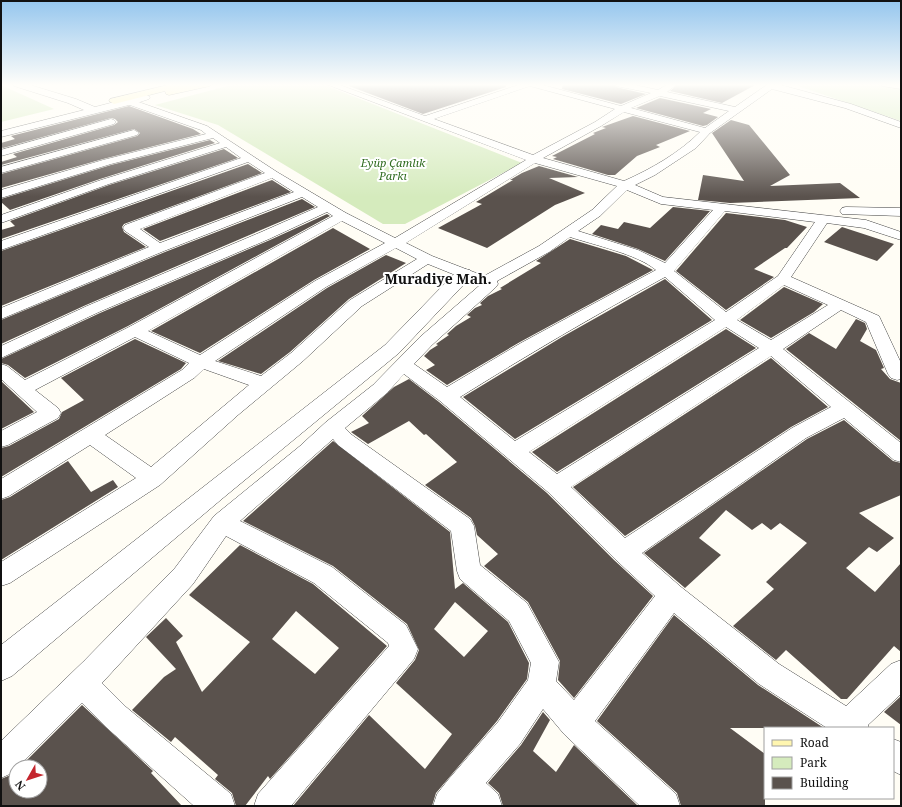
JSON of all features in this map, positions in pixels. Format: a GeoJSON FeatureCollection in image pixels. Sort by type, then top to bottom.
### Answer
{"type":"FeatureCollection","features":[{"type":"Feature","properties":{"kind":"street"},"geometry":{"type":"LineString","coordinates":[[1,128],[32,122]]}},
{"type":"Feature","properties":{"kind":"street"},"geometry":{"type":"LineString","coordinates":[[1,134],[46,122]]}},
{"type":"Feature","properties":{"kind":"street"},"geometry":{"type":"LineString","coordinates":[[1,153],[111,122],[160,147]]}},
{"type":"Feature","properties":{"kind":"street"},"geometry":{"type":"LineString","coordinates":[[1,762],[81,682],[185,574],[222,523],[272,479],[320,441],[334,427],[380,388],[426,341],[491,284],[427,260],[342,216],[273,174],[214,134],[204,128],[186,122]]}},
{"type":"Feature","properties":{"kind":"street"},"geometry":{"type":"LineString","coordinates":[[432,122],[534,159],[624,185],[661,200],[866,224],[901,236]]}},
{"type":"Feature","properties":{"kind":"street"},"geometry":{"type":"LineString","coordinates":[[1,490],[188,374],[201,362],[318,287],[373,254],[396,243],[534,159],[602,122]]}},
{"type":"Feature","properties":{"kind":"street"},"geometry":{"type":"LineString","coordinates":[[672,122],[706,131]]}},
{"type":"Feature","properties":{"kind":"street"},"geometry":{"type":"LineString","coordinates":[[1,665],[214,491],[392,349],[475,278],[544,249],[596,212],[624,185],[651,173],[680,154],[692,146],[706,131],[720,122]]}},
{"type":"Feature","properties":{"kind":"street"},"geometry":{"type":"LineString","coordinates":[[1,194],[70,172],[160,147],[214,134]]}},
{"type":"Feature","properties":{"kind":"street"},"geometry":{"type":"LineString","coordinates":[[1,170],[140,137]]}},
{"type":"Feature","properties":{"kind":"street"},"geometry":{"type":"LineString","coordinates":[[1,219],[106,182],[227,144]]}},
{"type":"Feature","properties":{"kind":"street"},"geometry":{"type":"LineString","coordinates":[[1,246],[250,158]]}},
{"type":"Feature","properties":{"kind":"street"},"geometry":{"type":"LineString","coordinates":[[159,248],[130,228],[273,174]]}},
{"type":"Feature","properties":{"kind":"street"},"geometry":{"type":"LineString","coordinates":[[1,314],[159,248],[303,192]]}},
{"type":"Feature","properties":{"kind":"street"},"geometry":{"type":"LineString","coordinates":[[1,353],[93,309],[257,239],[327,207]]}},
{"type":"Feature","properties":{"kind":"street"},"geometry":{"type":"LineString","coordinates":[[447,396],[534,343],[666,271],[722,207]]}},
{"type":"Feature","properties":{"kind":"street"},"geometry":{"type":"LineString","coordinates":[[782,214],[832,211],[901,212]]}},
{"type":"Feature","properties":{"kind":"street"},"geometry":{"type":"LineString","coordinates":[[23,388],[135,330],[342,216]]}},
{"type":"Feature","properties":{"kind":"street"},"geometry":{"type":"LineString","coordinates":[[514,452],[726,320],[783,279],[823,219]]}},
{"type":"Feature","properties":{"kind":"street"},"geometry":{"type":"LineString","coordinates":[[567,232],[633,253],[656,263],[726,320],[770,348],[901,454]]}},
{"type":"Feature","properties":{"kind":"street"},"geometry":{"type":"LineString","coordinates":[[1,575],[152,480],[231,410],[297,357],[356,302],[427,260]]}},
{"type":"Feature","properties":{"kind":"street"},"geometry":{"type":"LineString","coordinates":[[783,279],[873,319],[897,374]]}},
{"type":"Feature","properties":{"kind":"street"},"geometry":{"type":"LineString","coordinates":[[556,486],[840,304]]}},
{"type":"Feature","properties":{"kind":"street"},"geometry":{"type":"LineString","coordinates":[[135,330],[201,362],[264,384]]}},
{"type":"Feature","properties":{"kind":"street"},"geometry":{"type":"LineString","coordinates":[[403,365],[447,396],[556,486],[624,552],[672,595],[769,674],[851,726],[901,674]]}},
{"type":"Feature","properties":{"kind":"street"},"geometry":{"type":"LineString","coordinates":[[1,370],[23,388],[34,400],[51,413],[1,440]]}},
{"type":"Feature","properties":{"kind":"street"},"geometry":{"type":"LineString","coordinates":[[624,552],[799,433],[844,409]]}},
{"type":"Feature","properties":{"kind":"street"},"geometry":{"type":"LineString","coordinates":[[334,427],[345,440],[462,526],[469,570],[518,612],[545,662],[541,686],[509,732],[454,798]]}},
{"type":"Feature","properties":{"kind":"street"},"geometry":{"type":"LineString","coordinates":[[90,435],[152,480]]}},
{"type":"Feature","properties":{"kind":"street"},"geometry":{"type":"LineString","coordinates":[[222,523],[323,575],[397,634],[404,649],[270,806]]}},
{"type":"Feature","properties":{"kind":"street"},"geometry":{"type":"LineString","coordinates":[[575,723],[672,595]]}},
{"type":"Feature","properties":{"kind":"street"},"geometry":{"type":"LineString","coordinates":[[81,682],[116,717],[219,806]]}},
{"type":"Feature","properties":{"kind":"street"},"geometry":{"type":"LineString","coordinates":[[541,686],[575,723],[664,806]]}},
{"type":"Feature","properties":{"kind":"street"},"geometry":{"type":"LineString","coordinates":[[454,798],[475,795],[486,806]]}},
{"type":"Feature","properties":{"kind":"green space","name":"Eyüp Çamlık Parkı"},"geometry":{"type":"Polygon","coordinates":[[[207,122],[417,122],[522,163],[405,224],[383,224],[218,125],[207,122]]]}},
{"type":"Feature","properties":{"kind":"building"},"geometry":{"type":"Polygon","coordinates":[[[67,122],[98,122],[3,148],[1,147],[1,143],[15,139],[11,136],[67,122]]]}},
{"type":"Feature","properties":{"kind":"building"},"geometry":{"type":"Polygon","coordinates":[[[118,122],[173,122],[193,129],[201,134],[103,159],[1,188],[1,174],[137,136],[140,133],[134,129],[1,165],[1,162],[17,157],[13,154],[114,125],[118,122]]]}},
{"type":"Feature","properties":{"kind":"building"},"geometry":{"type":"Polygon","coordinates":[[[617,122],[655,122],[690,131],[656,145],[660,147],[637,156],[615,175],[608,175],[553,159],[557,157],[552,156],[595,134],[593,133],[606,128],[602,127],[617,122]]]}},
{"type":"Feature","properties":{"kind":"building"},"geometry":{"type":"Polygon","coordinates":[[[687,122],[712,122],[703,126],[687,122]]]}},
{"type":"Feature","properties":{"kind":"building"},"geometry":{"type":"Polygon","coordinates":[[[729,122],[737,122],[749,125],[790,175],[770,186],[840,183],[860,198],[730,203],[698,200],[703,175],[744,181],[712,133],[729,122]]]}},
{"type":"Feature","properties":{"kind":"building"},"geometry":{"type":"Polygon","coordinates":[[[210,140],[215,143],[100,179],[10,210],[1,202],[1,199],[111,165],[210,140]]]}},
{"type":"Feature","properties":{"kind":"building"},"geometry":{"type":"Polygon","coordinates":[[[224,149],[238,158],[1,239],[1,230],[15,226],[10,221],[109,185],[224,149]]]}},
{"type":"Feature","properties":{"kind":"building"},"geometry":{"type":"Polygon","coordinates":[[[248,164],[262,173],[124,224],[122,227],[124,232],[146,247],[1,306],[1,251],[248,164]]]}},
{"type":"Feature","properties":{"kind":"building"},"geometry":{"type":"Polygon","coordinates":[[[539,166],[578,177],[549,178],[585,193],[555,205],[487,248],[438,228],[482,204],[476,202],[513,180],[510,180],[539,166]]]}},
{"type":"Feature","properties":{"kind":"building"},"geometry":{"type":"Polygon","coordinates":[[[272,180],[291,192],[160,241],[143,229],[272,180]]]}},
{"type":"Feature","properties":{"kind":"building"},"geometry":{"type":"Polygon","coordinates":[[[302,199],[315,207],[86,305],[1,344],[1,320],[165,252],[302,199]]]}},
{"type":"Feature","properties":{"kind":"building"},"geometry":{"type":"Polygon","coordinates":[[[673,207],[710,211],[665,261],[638,249],[592,234],[601,225],[618,229],[624,222],[650,228],[673,207]]]}},
{"type":"Feature","properties":{"kind":"building"},"geometry":{"type":"Polygon","coordinates":[[[726,213],[785,220],[807,227],[787,248],[754,269],[774,277],[726,310],[676,271],[726,213]]]}},
{"type":"Feature","properties":{"kind":"building"},"geometry":{"type":"Polygon","coordinates":[[[327,214],[330,216],[128,326],[25,378],[8,365],[1,363],[1,359],[100,313],[327,214]]]}},
{"type":"Feature","properties":{"kind":"building"},"geometry":{"type":"Polygon","coordinates":[[[842,227],[894,244],[877,261],[824,242],[842,227]]]}},
{"type":"Feature","properties":{"kind":"building"},"geometry":{"type":"Polygon","coordinates":[[[333,228],[370,249],[314,280],[200,353],[151,331],[333,228]]]}},
{"type":"Feature","properties":{"kind":"building"},"geometry":{"type":"Polygon","coordinates":[[[570,239],[626,256],[653,270],[520,342],[447,385],[426,370],[435,365],[424,356],[438,345],[436,344],[449,335],[447,334],[456,326],[471,317],[467,315],[475,308],[482,305],[480,303],[488,296],[502,289],[500,288],[541,263],[536,261],[570,239]]]}},
{"type":"Feature","properties":{"kind":"building"},"geometry":{"type":"Polygon","coordinates":[[[386,255],[406,263],[349,299],[290,352],[261,374],[218,361],[327,288],[386,255]]]}},
{"type":"Feature","properties":{"kind":"building"},"geometry":{"type":"Polygon","coordinates":[[[665,279],[712,320],[515,439],[463,397],[562,337],[665,279]]]}},
{"type":"Feature","properties":{"kind":"building"},"geometry":{"type":"Polygon","coordinates":[[[784,287],[823,304],[814,312],[771,338],[740,320],[784,287]]]}},
{"type":"Feature","properties":{"kind":"building"},"geometry":{"type":"Polygon","coordinates":[[[856,319],[865,323],[867,329],[860,341],[876,350],[884,368],[881,369],[890,379],[901,383],[901,441],[786,349],[809,333],[836,349],[856,319]]]}},
{"type":"Feature","properties":{"kind":"building"},"geometry":{"type":"Polygon","coordinates":[[[726,329],[756,348],[557,472],[532,452],[726,329]]]}},
{"type":"Feature","properties":{"kind":"building"},"geometry":{"type":"Polygon","coordinates":[[[135,339],[186,363],[181,369],[1,477],[1,448],[9,446],[59,419],[62,412],[84,400],[61,378],[59,379],[135,339]]]}},
{"type":"Feature","properties":{"kind":"building"},"geometry":{"type":"Polygon","coordinates":[[[771,358],[828,407],[791,427],[625,536],[573,487],[771,358]]]}},
{"type":"Feature","properties":{"kind":"building"},"geometry":{"type":"Polygon","coordinates":[[[409,379],[439,402],[547,493],[614,560],[653,596],[574,698],[558,680],[560,661],[528,602],[484,566],[498,554],[477,535],[471,518],[425,485],[457,462],[409,421],[368,444],[351,432],[369,423],[362,416],[394,387],[409,379]]]}},
{"type":"Feature","properties":{"kind":"building"},"geometry":{"type":"Polygon","coordinates":[[[1,381],[34,412],[1,429],[1,381]]]}},
{"type":"Feature","properties":{"kind":"building"},"geometry":{"type":"Polygon","coordinates":[[[844,420],[893,461],[901,463],[901,495],[859,513],[894,538],[877,552],[869,547],[846,568],[875,592],[901,563],[901,652],[894,646],[847,699],[841,699],[786,650],[776,660],[733,626],[774,589],[766,582],[807,543],[780,523],[771,530],[762,523],[752,530],[726,510],[699,538],[721,555],[685,588],[644,553],[807,439],[844,420]]]}},
{"type":"Feature","properties":{"kind":"building"},"geometry":{"type":"Polygon","coordinates":[[[333,441],[450,532],[455,589],[463,583],[508,622],[529,663],[527,679],[497,721],[436,793],[432,806],[293,806],[369,715],[425,769],[452,734],[396,683],[415,660],[419,650],[407,624],[333,566],[243,521],[333,441]],[[455,602],[434,629],[464,657],[488,631],[455,602]]]}},
{"type":"Feature","properties":{"kind":"building"},"geometry":{"type":"Polygon","coordinates":[[[68,461],[91,492],[113,480],[118,487],[1,560],[1,500],[10,497],[68,461]]]}},
{"type":"Feature","properties":{"kind":"building"},"geometry":{"type":"Polygon","coordinates":[[[240,545],[313,584],[387,646],[270,779],[268,776],[245,806],[236,806],[232,793],[215,779],[218,775],[175,737],[171,742],[132,710],[164,677],[176,669],[146,637],[166,618],[183,636],[176,642],[202,692],[250,642],[189,595],[240,545]],[[296,611],[272,639],[315,674],[339,648],[296,611]]]}},
{"type":"Feature","properties":{"kind":"building"},"geometry":{"type":"Polygon","coordinates":[[[674,615],[758,685],[822,727],[730,728],[764,753],[765,806],[681,806],[677,793],[597,721],[674,615]]]}},
{"type":"Feature","properties":{"kind":"building"},"geometry":{"type":"Polygon","coordinates":[[[901,696],[901,725],[884,712],[901,696]]]}},
{"type":"Feature","properties":{"kind":"building"},"geometry":{"type":"Polygon","coordinates":[[[82,705],[153,771],[151,773],[182,806],[1,806],[1,779],[8,776],[8,799],[48,799],[48,759],[28,759],[82,705]]]}},
{"type":"Feature","properties":{"kind":"building"},"geometry":{"type":"Polygon","coordinates":[[[543,712],[550,720],[533,751],[556,772],[574,745],[638,806],[503,806],[499,793],[488,783],[521,745],[543,712]]]}},
{"type":"Feature","properties":{"kind":"district","name":"Muradiye Mah."},"geometry":{"type":"Point","coordinates":[438,278]}}]}
